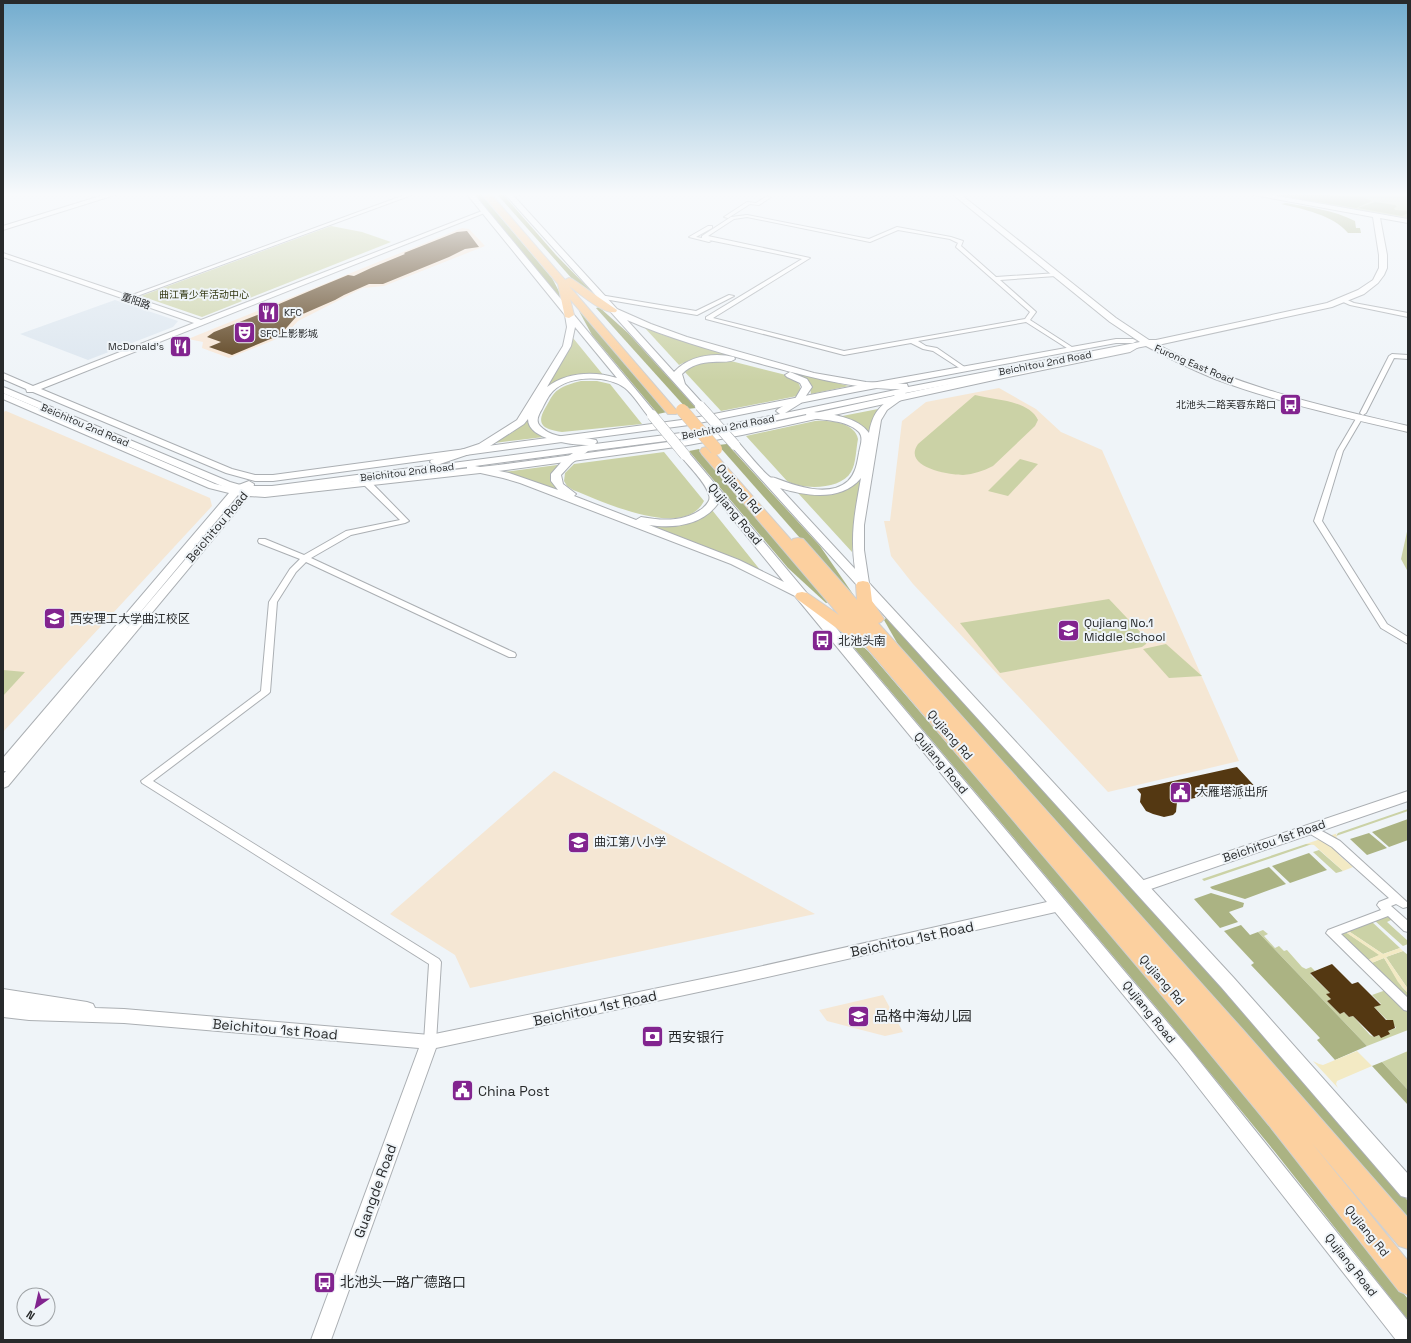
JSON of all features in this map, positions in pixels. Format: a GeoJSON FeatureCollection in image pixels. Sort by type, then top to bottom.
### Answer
{"type":"FeatureCollection","features":[{"type":"Feature","properties":{"kind":"highway","name":"Qujiang Rd"},"geometry":{"type":"LineString","coordinates":[[542,256],[888,653],[1240,1042],[1408,1237]]}},
{"type":"Feature","properties":{"kind":"highway","name":"Qujiang Rd"},"geometry":{"type":"LineString","coordinates":[[544,256],[564,280]]}},
{"type":"Feature","properties":{"kind":"highway"},"geometry":{"type":"LineString","coordinates":[[564,280],[612,310]]}},
{"type":"Feature","properties":{"kind":"highway"},"geometry":{"type":"LineString","coordinates":[[564,280],[569,315]]}},
{"type":"Feature","properties":{"kind":"highway"},"geometry":{"type":"LineString","coordinates":[[863,586],[865,601],[888,653]]}},
{"type":"Feature","properties":{"kind":"highway"},"geometry":{"type":"LineString","coordinates":[[802,596],[888,653]]}},
{"type":"Feature","properties":{"kind":"highway","name":"Qujiang Rd"},"geometry":{"type":"LineString","coordinates":[[888,653],[1214,1042],[1408,1282]]}},
{"type":"Feature","properties":{"kind":"main road","name":"Qujiang Road"},"geometry":{"type":"LineString","coordinates":[[520,256],[1183,1054],[1408,1338]]}},
{"type":"Feature","properties":{"kind":"main road"},"geometry":{"type":"LineString","coordinates":[[563,256],[1259,1018],[1408,1189]]}},
{"type":"Feature","properties":{"kind":"main road","name":"Furong East Road"},"geometry":{"type":"LineString","coordinates":[[1033,256],[1113,320],[1144,342],[1204,370],[1252,388],[1293,401],[1408,424]]}},
{"type":"Feature","properties":{"kind":"main road","name":"Furong East Road"},"geometry":{"type":"LineString","coordinates":[[1040,256],[1120,319],[1144,342]]}},
{"type":"Feature","properties":{"kind":"main road","name":"Beichitou 2nd Road"},"geometry":{"type":"LineString","coordinates":[[786,413],[920,389],[1316,304],[1355,290],[1370,279],[1376,267],[1375,256]]}},
{"type":"Feature","properties":{"kind":"main road","name":"Beichitou 2nd Road"},"geometry":{"type":"LineString","coordinates":[[15,395],[245,488],[272,489],[593,445],[697,434],[904,386],[1251,323],[1343,300],[1366,290],[1377,280],[1383,269],[1382,256]]}},
{"type":"Feature","properties":{"kind":"main road"},"geometry":{"type":"LineString","coordinates":[[612,310],[651,328],[683,340],[833,380],[874,386],[904,386]]}},
{"type":"Feature","properties":{"kind":"main road"},"geometry":{"type":"LineString","coordinates":[[439,465],[466,452],[483,446],[521,422],[567,346],[571,327],[569,315]]}},
{"type":"Feature","properties":{"kind":"main road"},"geometry":{"type":"LineString","coordinates":[[681,384],[678,374],[688,365],[709,359],[729,359],[800,378],[807,386],[798,401],[786,413]]}},
{"type":"Feature","properties":{"kind":"main road"},"geometry":{"type":"LineString","coordinates":[[593,445],[564,439],[544,432],[536,427],[533,422],[534,416],[551,388],[569,380],[586,377],[614,380],[629,387]]}},
{"type":"Feature","properties":{"kind":"main road"},"geometry":{"type":"LineString","coordinates":[[3,383],[15,395]]}},
{"type":"Feature","properties":{"kind":"main road"},"geometry":{"type":"LineString","coordinates":[[863,586],[858,550],[858,525],[876,420],[880,412],[893,400],[920,389]]}},
{"type":"Feature","properties":{"kind":"main road"},"geometry":{"type":"LineString","coordinates":[[3,390],[15,395]]}},
{"type":"Feature","properties":{"kind":"main road"},"geometry":{"type":"LineString","coordinates":[[762,474],[788,488],[816,492],[841,488],[849,484],[860,472],[866,435],[860,429],[851,424],[819,416],[786,413]]}},
{"type":"Feature","properties":{"kind":"main road","name":"Furong East Road"},"geometry":{"type":"LineString","coordinates":[[1361,415],[1408,429]]}},
{"type":"Feature","properties":{"kind":"main road"},"geometry":{"type":"LineString","coordinates":[[593,445],[572,458],[560,468],[556,474],[558,484],[564,490],[636,518],[651,522],[668,523],[683,521],[702,513],[712,504],[715,497],[710,484]]}},
{"type":"Feature","properties":{"kind":"main road"},"geometry":{"type":"LineString","coordinates":[[439,465],[481,470],[524,481],[735,562],[762,574],[802,596]]}},
{"type":"Feature","properties":{"kind":"street","name":"重阳路"},"geometry":{"type":"LineString","coordinates":[[5,256],[202,323]]}},
{"type":"Feature","properties":{"kind":"street"},"geometry":{"type":"LineString","coordinates":[[127,298],[243,256]]}},
{"type":"Feature","properties":{"kind":"street"},"geometry":{"type":"LineString","coordinates":[[15,395],[373,256]]}},
{"type":"Feature","properties":{"kind":"street"},"geometry":{"type":"LineString","coordinates":[[760,279],[794,259],[778,256]]}},
{"type":"Feature","properties":{"kind":"street"},"geometry":{"type":"LineString","coordinates":[[796,256],[807,258],[708,318],[844,353],[1027,320],[1033,312],[969,256]]}},
{"type":"Feature","properties":{"kind":"street"},"geometry":{"type":"LineString","coordinates":[[996,279],[1056,274]]}},
{"type":"Feature","properties":{"kind":"street"},"geometry":{"type":"LineString","coordinates":[[600,297],[697,313],[733,295]]}},
{"type":"Feature","properties":{"kind":"street"},"geometry":{"type":"LineString","coordinates":[[1343,300],[1352,304],[1408,315]]}},
{"type":"Feature","properties":{"kind":"street"},"geometry":{"type":"LineString","coordinates":[[1027,320],[1072,349]]}},
{"type":"Feature","properties":{"kind":"street"},"geometry":{"type":"LineString","coordinates":[[913,341],[925,348],[936,349],[964,369]]}},
{"type":"Feature","properties":{"kind":"street"},"geometry":{"type":"LineString","coordinates":[[245,488],[273,478],[689,422],[1116,341],[1144,342]]}},
{"type":"Feature","properties":{"kind":"street"},"geometry":{"type":"LineString","coordinates":[[3,376],[15,395],[229,471],[245,488],[280,493],[481,470],[683,443],[819,416],[1130,350],[1144,342]]}},
{"type":"Feature","properties":{"kind":"street"},"geometry":{"type":"LineString","coordinates":[[1408,356],[1392,356],[1340,451],[1318,521],[1384,626],[1408,641]]}},
{"type":"Feature","properties":{"kind":"street"},"geometry":{"type":"LineString","coordinates":[[366,482],[405,520],[349,533],[305,558],[293,572],[273,602],[265,692],[146,781],[435,962],[430,1042]]}},
{"type":"Feature","properties":{"kind":"street","name":"Beichitou Road"},"geometry":{"type":"LineString","coordinates":[[3,767],[245,488]]}},
{"type":"Feature","properties":{"kind":"street","name":"Beichitou Road"},"geometry":{"type":"LineString","coordinates":[[3,783],[245,488]]}},
{"type":"Feature","properties":{"kind":"street"},"geometry":{"type":"LineString","coordinates":[[262,541],[305,558],[512,655]]}},
{"type":"Feature","properties":{"kind":"street","name":"Beichitou 1st Road"},"geometry":{"type":"LineString","coordinates":[[1140,887],[1408,796]]}},
{"type":"Feature","properties":{"kind":"street"},"geometry":{"type":"LineString","coordinates":[[1311,828],[1336,844],[1400,902],[1382,905],[1408,928]]}},
{"type":"Feature","properties":{"kind":"street","name":"Beichitou 1st Road"},"geometry":{"type":"LineString","coordinates":[[3,1010],[29,1013],[124,1016],[430,1042],[736,978],[1060,905]]}},
{"type":"Feature","properties":{"kind":"street"},"geometry":{"type":"LineString","coordinates":[[1390,911],[1332,933],[1408,1006]]}},
{"type":"Feature","properties":{"kind":"street","name":"Beichitou 1st Road"},"geometry":{"type":"LineString","coordinates":[[3,996],[42,1001],[124,1016]]}},
{"type":"Feature","properties":{"kind":"street","name":"Guangde Road"},"geometry":{"type":"LineString","coordinates":[[321,1340],[430,1042]]}},
{"type":"Feature","properties":{"kind":"shaded area"},"geometry":{"type":"Polygon","coordinates":[[[394,256],[461,256],[384,286],[363,288],[298,321],[284,336],[229,358],[202,348],[203,342],[188,339],[394,256]]]}},
{"type":"Feature","properties":{"kind":"shaded area"},"geometry":{"type":"Polygon","coordinates":[[[115,300],[178,321],[173,327],[88,360],[20,334],[115,300]]]}},
{"type":"Feature","properties":{"kind":"shaded area","name":"Qujiang No.1 Middle School"},"geometry":{"type":"Polygon","coordinates":[[[999,388],[1036,409],[1061,432],[1102,450],[1239,761],[1108,792],[913,584],[891,556],[884,521],[890,521],[902,421],[926,402],[999,388]]]}},
{"type":"Feature","properties":{"kind":"shaded area","name":"西安理工大学曲江校区"},"geometry":{"type":"Polygon","coordinates":[[[6,411],[210,498],[212,506],[3,732],[3,412],[6,411]]]}},
{"type":"Feature","properties":{"kind":"shaded area","name":"曲江第八小学"},"geometry":{"type":"Polygon","coordinates":[[[554,771],[815,914],[470,988],[455,955],[390,914],[554,771]]]}},
{"type":"Feature","properties":{"kind":"shaded area","name":"品格中海幼儿园"},"geometry":{"type":"Polygon","coordinates":[[[883,995],[903,1032],[885,1036],[827,1021],[819,1010],[883,995]]]}},
{"type":"Feature","properties":{"kind":"green space","name":"曲江青少年活动中心"},"geometry":{"type":"Polygon","coordinates":[[[250,256],[357,256],[202,317],[141,296],[250,256]]]}},
{"type":"Feature","properties":{"kind":"green space"},"geometry":{"type":"Polygon","coordinates":[[[525,256],[533,256],[552,278],[563,299],[561,299],[525,256]]]}},
{"type":"Feature","properties":{"kind":"green space"},"geometry":{"type":"Polygon","coordinates":[[[552,256],[557,256],[596,296],[574,281],[552,256]]]}},
{"type":"Feature","properties":{"kind":"green space"},"geometry":{"type":"Polygon","coordinates":[[[599,307],[628,333],[696,408],[687,409],[596,308],[599,307]]]}},
{"type":"Feature","properties":{"kind":"green space"},"geometry":{"type":"Polygon","coordinates":[[[581,310],[667,412],[658,414],[592,335],[579,311],[581,310]]]}},
{"type":"Feature","properties":{"kind":"green space"},"geometry":{"type":"Polygon","coordinates":[[[644,327],[666,336],[736,357],[707,356],[693,359],[679,365],[644,327]]]}},
{"type":"Feature","properties":{"kind":"green space"},"geometry":{"type":"Polygon","coordinates":[[[573,338],[604,376],[594,376],[548,386],[573,338]]]}},
{"type":"Feature","properties":{"kind":"green space"},"geometry":{"type":"Polygon","coordinates":[[[727,360],[790,376],[799,384],[799,393],[797,396],[721,411],[684,371],[702,361],[727,360]]]}},
{"type":"Feature","properties":{"kind":"green space"},"geometry":{"type":"Polygon","coordinates":[[[796,373],[849,386],[811,394],[809,382],[796,373]]]}},
{"type":"Feature","properties":{"kind":"green space"},"geometry":{"type":"Polygon","coordinates":[[[581,381],[597,381],[610,384],[642,424],[562,432],[545,427],[542,424],[541,417],[543,411],[556,391],[572,383],[581,381]]]}},
{"type":"Feature","properties":{"kind":"green space"},"geometry":{"type":"Polygon","coordinates":[[[975,395],[1010,402],[1027,408],[1038,420],[1035,426],[993,466],[982,471],[967,475],[956,475],[938,471],[921,464],[916,459],[915,452],[918,444],[975,395]]]}},
{"type":"Feature","properties":{"kind":"green space"},"geometry":{"type":"Polygon","coordinates":[[[878,409],[870,435],[837,417],[878,409]]]}},
{"type":"Feature","properties":{"kind":"green space"},"geometry":{"type":"Polygon","coordinates":[[[528,418],[544,437],[494,443],[513,432],[528,418]]]}},
{"type":"Feature","properties":{"kind":"green space"},"geometry":{"type":"Polygon","coordinates":[[[815,421],[840,423],[852,429],[856,433],[858,439],[855,461],[851,472],[846,478],[839,482],[821,487],[802,486],[787,481],[746,436],[815,421]]]}},
{"type":"Feature","properties":{"kind":"green space"},"geometry":{"type":"Polygon","coordinates":[[[727,444],[820,546],[855,597],[852,597],[718,445],[727,444]]]}},
{"type":"Feature","properties":{"kind":"green space"},"geometry":{"type":"Polygon","coordinates":[[[699,449],[829,602],[826,603],[788,568],[689,451],[699,449]]]}},
{"type":"Feature","properties":{"kind":"green space"},"geometry":{"type":"Polygon","coordinates":[[[664,452],[704,501],[694,512],[679,518],[661,518],[642,515],[622,509],[573,490],[567,486],[564,481],[565,473],[574,464],[664,452]]]}},
{"type":"Feature","properties":{"kind":"green space"},"geometry":{"type":"Polygon","coordinates":[[[1020,459],[1038,464],[1008,496],[988,491],[1020,459]]]}},
{"type":"Feature","properties":{"kind":"green space"},"geometry":{"type":"Polygon","coordinates":[[[557,465],[559,465],[562,492],[504,472],[557,465]]]}},
{"type":"Feature","properties":{"kind":"green space"},"geometry":{"type":"Polygon","coordinates":[[[862,478],[852,552],[798,493],[832,492],[848,487],[862,478]]]}},
{"type":"Feature","properties":{"kind":"green space"},"geometry":{"type":"Polygon","coordinates":[[[712,510],[761,571],[646,525],[707,514],[712,510]]]}},
{"type":"Feature","properties":{"kind":"green space"},"geometry":{"type":"Polygon","coordinates":[[[1408,527],[1408,572],[1401,559],[1408,527]]]}},
{"type":"Feature","properties":{"kind":"green space"},"geometry":{"type":"Polygon","coordinates":[[[1109,599],[1145,637],[1147,640],[1146,644],[1142,647],[1000,673],[960,623],[1109,599]]]}},
{"type":"Feature","properties":{"kind":"green space"},"geometry":{"type":"Polygon","coordinates":[[[886,618],[1241,1007],[1408,1201],[1408,1224],[900,648],[884,620],[886,618]]]}},
{"type":"Feature","properties":{"kind":"green space"},"geometry":{"type":"Polygon","coordinates":[[[840,630],[845,630],[868,651],[1185,1021],[1408,1299],[1408,1320],[1275,1152],[1166,1019],[840,630]]]}},
{"type":"Feature","properties":{"kind":"green space"},"geometry":{"type":"Polygon","coordinates":[[[1166,644],[1202,676],[1169,678],[1143,649],[1166,644]]]}},
{"type":"Feature","properties":{"kind":"green space"},"geometry":{"type":"Polygon","coordinates":[[[3,670],[25,672],[3,696],[3,670]]]}},
{"type":"Feature","properties":{"kind":"green space"},"geometry":{"type":"Polygon","coordinates":[[[1408,809],[1408,811],[1336,836],[1338,833],[1408,809]]]}},
{"type":"Feature","properties":{"kind":"green space"},"geometry":{"type":"Polygon","coordinates":[[[1408,819],[1408,840],[1389,847],[1372,832],[1408,819]]]}},
{"type":"Feature","properties":{"kind":"green space"},"geometry":{"type":"Polygon","coordinates":[[[1369,833],[1387,848],[1367,855],[1350,839],[1369,833]]]}},
{"type":"Feature","properties":{"kind":"green space"},"geometry":{"type":"Polygon","coordinates":[[[1306,844],[1312,844],[1204,881],[1202,879],[1306,844]]]}},
{"type":"Feature","properties":{"kind":"green space"},"geometry":{"type":"Polygon","coordinates":[[[1319,850],[1343,871],[1336,873],[1313,852],[1319,850]]]}},
{"type":"Feature","properties":{"kind":"green space"},"geometry":{"type":"Polygon","coordinates":[[[1309,853],[1327,870],[1290,883],[1272,866],[1309,853]]]}},
{"type":"Feature","properties":{"kind":"green space"},"geometry":{"type":"Polygon","coordinates":[[[1269,867],[1286,884],[1245,899],[1212,889],[1210,887],[1269,867]]]}},
{"type":"Feature","properties":{"kind":"green space"},"geometry":{"type":"Polygon","coordinates":[[[1211,893],[1244,903],[1243,907],[1229,912],[1238,922],[1220,928],[1194,899],[1211,893]]]}},
{"type":"Feature","properties":{"kind":"green space"},"geometry":{"type":"Polygon","coordinates":[[[1387,915],[1393,919],[1387,922],[1408,941],[1408,944],[1403,946],[1374,920],[1387,915]]]}},
{"type":"Feature","properties":{"kind":"green space"},"geometry":{"type":"Polygon","coordinates":[[[1371,921],[1400,948],[1383,954],[1347,930],[1371,921]]]}},
{"type":"Feature","properties":{"kind":"green space"},"geometry":{"type":"Polygon","coordinates":[[[1241,925],[1250,935],[1258,932],[1367,1046],[1335,1060],[1317,1040],[1320,1038],[1251,965],[1254,963],[1224,931],[1241,925]]]}},
{"type":"Feature","properties":{"kind":"green space"},"geometry":{"type":"Polygon","coordinates":[[[1263,930],[1268,934],[1264,936],[1275,948],[1279,946],[1284,951],[1287,950],[1302,967],[1306,969],[1311,967],[1315,971],[1310,973],[1312,976],[1330,993],[1327,994],[1331,999],[1327,1001],[1340,1014],[1344,1012],[1349,1017],[1353,1016],[1370,1035],[1374,1037],[1379,1035],[1381,1037],[1388,1031],[1396,1028],[1391,1020],[1387,1020],[1374,1007],[1381,1004],[1372,995],[1386,990],[1408,1011],[1408,1030],[1367,1046],[1258,932],[1263,930]]]}},
{"type":"Feature","properties":{"kind":"green space"},"geometry":{"type":"Polygon","coordinates":[[[1344,931],[1380,955],[1365,961],[1337,934],[1344,931]]]}},
{"type":"Feature","properties":{"kind":"green space"},"geometry":{"type":"Polygon","coordinates":[[[1403,951],[1408,955],[1408,989],[1386,957],[1403,951]]]}},
{"type":"Feature","properties":{"kind":"green space"},"geometry":{"type":"Polygon","coordinates":[[[1384,958],[1402,987],[1408,993],[1408,1002],[1369,964],[1384,958]]]}},
{"type":"Feature","properties":{"kind":"green space"},"geometry":{"type":"Polygon","coordinates":[[[1408,1051],[1408,1090],[1382,1062],[1408,1051]]]}},
{"type":"Feature","properties":{"kind":"green space"},"geometry":{"type":"Polygon","coordinates":[[[1382,1062],[1408,1090],[1408,1105],[1372,1066],[1382,1062]]]}},
{"type":"Feature","properties":{"kind":"sand"},"geometry":{"type":"Polygon","coordinates":[[[1338,833],[1336,834],[1337,838],[1365,863],[1354,867],[1341,854],[1339,855],[1353,867],[1343,871],[1314,845],[1306,844],[1338,833]]]}},
{"type":"Feature","properties":{"kind":"sand"},"geometry":{"type":"Polygon","coordinates":[[[1347,930],[1383,954],[1400,948],[1403,951],[1386,957],[1408,989],[1408,993],[1398,982],[1384,958],[1369,964],[1365,961],[1379,955],[1344,931],[1347,930]]]}},
{"type":"Feature","properties":{"kind":"sand"},"geometry":{"type":"Polygon","coordinates":[[[1357,1051],[1372,1066],[1337,1081],[1336,1084],[1338,1088],[1313,1061],[1323,1065],[1357,1051]]]}},
{"type":"Feature","properties":{"kind":"building"},"geometry":{"type":"Polygon","coordinates":[[[401,256],[452,256],[383,284],[369,284],[344,295],[296,317],[280,335],[232,355],[209,347],[221,342],[207,337],[214,332],[260,314],[272,307],[348,275],[354,276],[401,256]]]}},
{"type":"Feature","properties":{"kind":"building","name":"大雁塔派出所"},"geometry":{"type":"Polygon","coordinates":[[[1237,767],[1261,793],[1238,799],[1230,790],[1177,802],[1176,812],[1173,815],[1164,817],[1146,811],[1140,802],[1141,794],[1137,789],[1237,767]]]}},
{"type":"Feature","properties":{"kind":"building"},"geometry":{"type":"Polygon","coordinates":[[[1332,964],[1352,984],[1358,982],[1381,1005],[1374,1007],[1386,1020],[1393,1020],[1395,1028],[1388,1031],[1390,1034],[1381,1038],[1379,1035],[1374,1037],[1353,1016],[1349,1017],[1344,1012],[1340,1014],[1327,1001],[1331,999],[1326,994],[1330,993],[1310,973],[1332,964]]]}},
{"type":"Feature","properties":{"kind":"place","name":"KFC"},"geometry":{"type":"Point","coordinates":[269,312]}},
{"type":"Feature","properties":{"kind":"place","name":"SFC上影影城"},"geometry":{"type":"Point","coordinates":[244,333]}},
{"type":"Feature","properties":{"kind":"place","name":"McDonald's"},"geometry":{"type":"Point","coordinates":[180,346]}},
{"type":"Feature","properties":{"kind":"place","name":"北池头二路芙蓉东路口"},"geometry":{"type":"Point","coordinates":[1291,404]}},
{"type":"Feature","properties":{"kind":"place","name":"西安理工大学曲江校区"},"geometry":{"type":"Point","coordinates":[55,619]}},
{"type":"Feature","properties":{"kind":"place","name":"Qujiang No.1 Middle School"},"geometry":{"type":"Point","coordinates":[1069,630]}},
{"type":"Feature","properties":{"kind":"place","name":"北池头南"},"geometry":{"type":"Point","coordinates":[823,641]}},
{"type":"Feature","properties":{"kind":"place","name":"大雁塔派出所"},"geometry":{"type":"Point","coordinates":[1180,792]}},
{"type":"Feature","properties":{"kind":"place","name":"曲江第八小学"},"geometry":{"type":"Point","coordinates":[578,842]}},
{"type":"Feature","properties":{"kind":"place","name":"品格中海幼儿园"},"geometry":{"type":"Point","coordinates":[859,1016]}},
{"type":"Feature","properties":{"kind":"place","name":"西安银行"},"geometry":{"type":"Point","coordinates":[652,1037]}},
{"type":"Feature","properties":{"kind":"place","name":"China Post"},"geometry":{"type":"Point","coordinates":[462,1091]}},
{"type":"Feature","properties":{"kind":"place","name":"北池头一路广德路口"},"geometry":{"type":"Point","coordinates":[324,1282]}}]}
